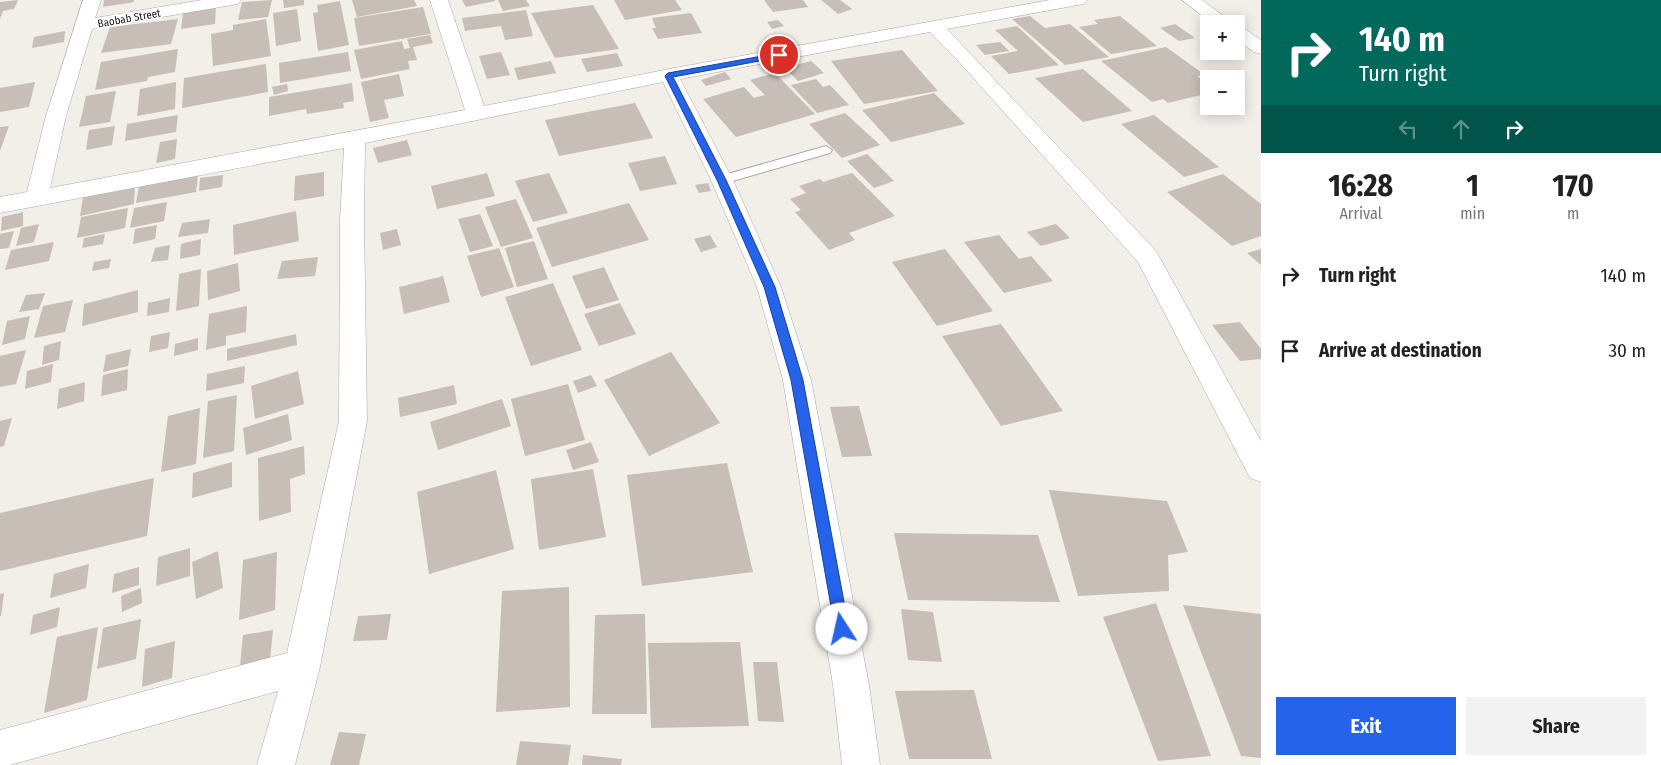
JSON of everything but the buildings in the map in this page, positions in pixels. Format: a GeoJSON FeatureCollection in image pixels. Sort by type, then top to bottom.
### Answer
{"type":"FeatureCollection","features":[{"type":"Feature","properties":{"kind":"street"},"geometry":{"type":"LineString","coordinates":[[37,197],[56,116],[86,25],[92,0]]}},
{"type":"Feature","properties":{"kind":"street","name":"Baobab Street"},"geometry":{"type":"LineString","coordinates":[[86,25],[232,0]]}},
{"type":"Feature","properties":{"kind":"street"},"geometry":{"type":"LineString","coordinates":[[439,0],[476,113]]}},
{"type":"Feature","properties":{"kind":"street"},"geometry":{"type":"LineString","coordinates":[[0,205],[355,139],[476,113],[668,76],[1078,0]]}},
{"type":"Feature","properties":{"kind":"street"},"geometry":{"type":"LineString","coordinates":[[1191,0],[1212,15]]}},
{"type":"Feature","properties":{"kind":"street"},"geometry":{"type":"LineString","coordinates":[[934,26],[967,59],[1147,257],[1261,469]]}},
{"type":"Feature","properties":{"kind":"street"},"geometry":{"type":"LineString","coordinates":[[1245,37],[1261,48]]}},
{"type":"Feature","properties":{"kind":"street"},"geometry":{"type":"LineString","coordinates":[[668,76],[722,180],[769,287],[797,380],[851,685],[861,765]]}},
{"type":"Feature","properties":{"kind":"street"},"geometry":{"type":"LineString","coordinates":[[276,765],[302,667],[353,422],[352,220],[355,139]]}},
{"type":"Feature","properties":{"kind":"street"},"geometry":{"type":"LineString","coordinates":[[0,749],[302,667]]}},
{"type":"Feature","properties":{"kind":"lane"},"geometry":{"type":"LineString","coordinates":[[722,180],[826,150]]}},
{"type":"Feature","properties":{"kind":"route"},"geometry":{"type":"LineString","coordinates":[[779,55],[668,76],[722,180],[769,287],[797,380],[842,629]]}}]}
